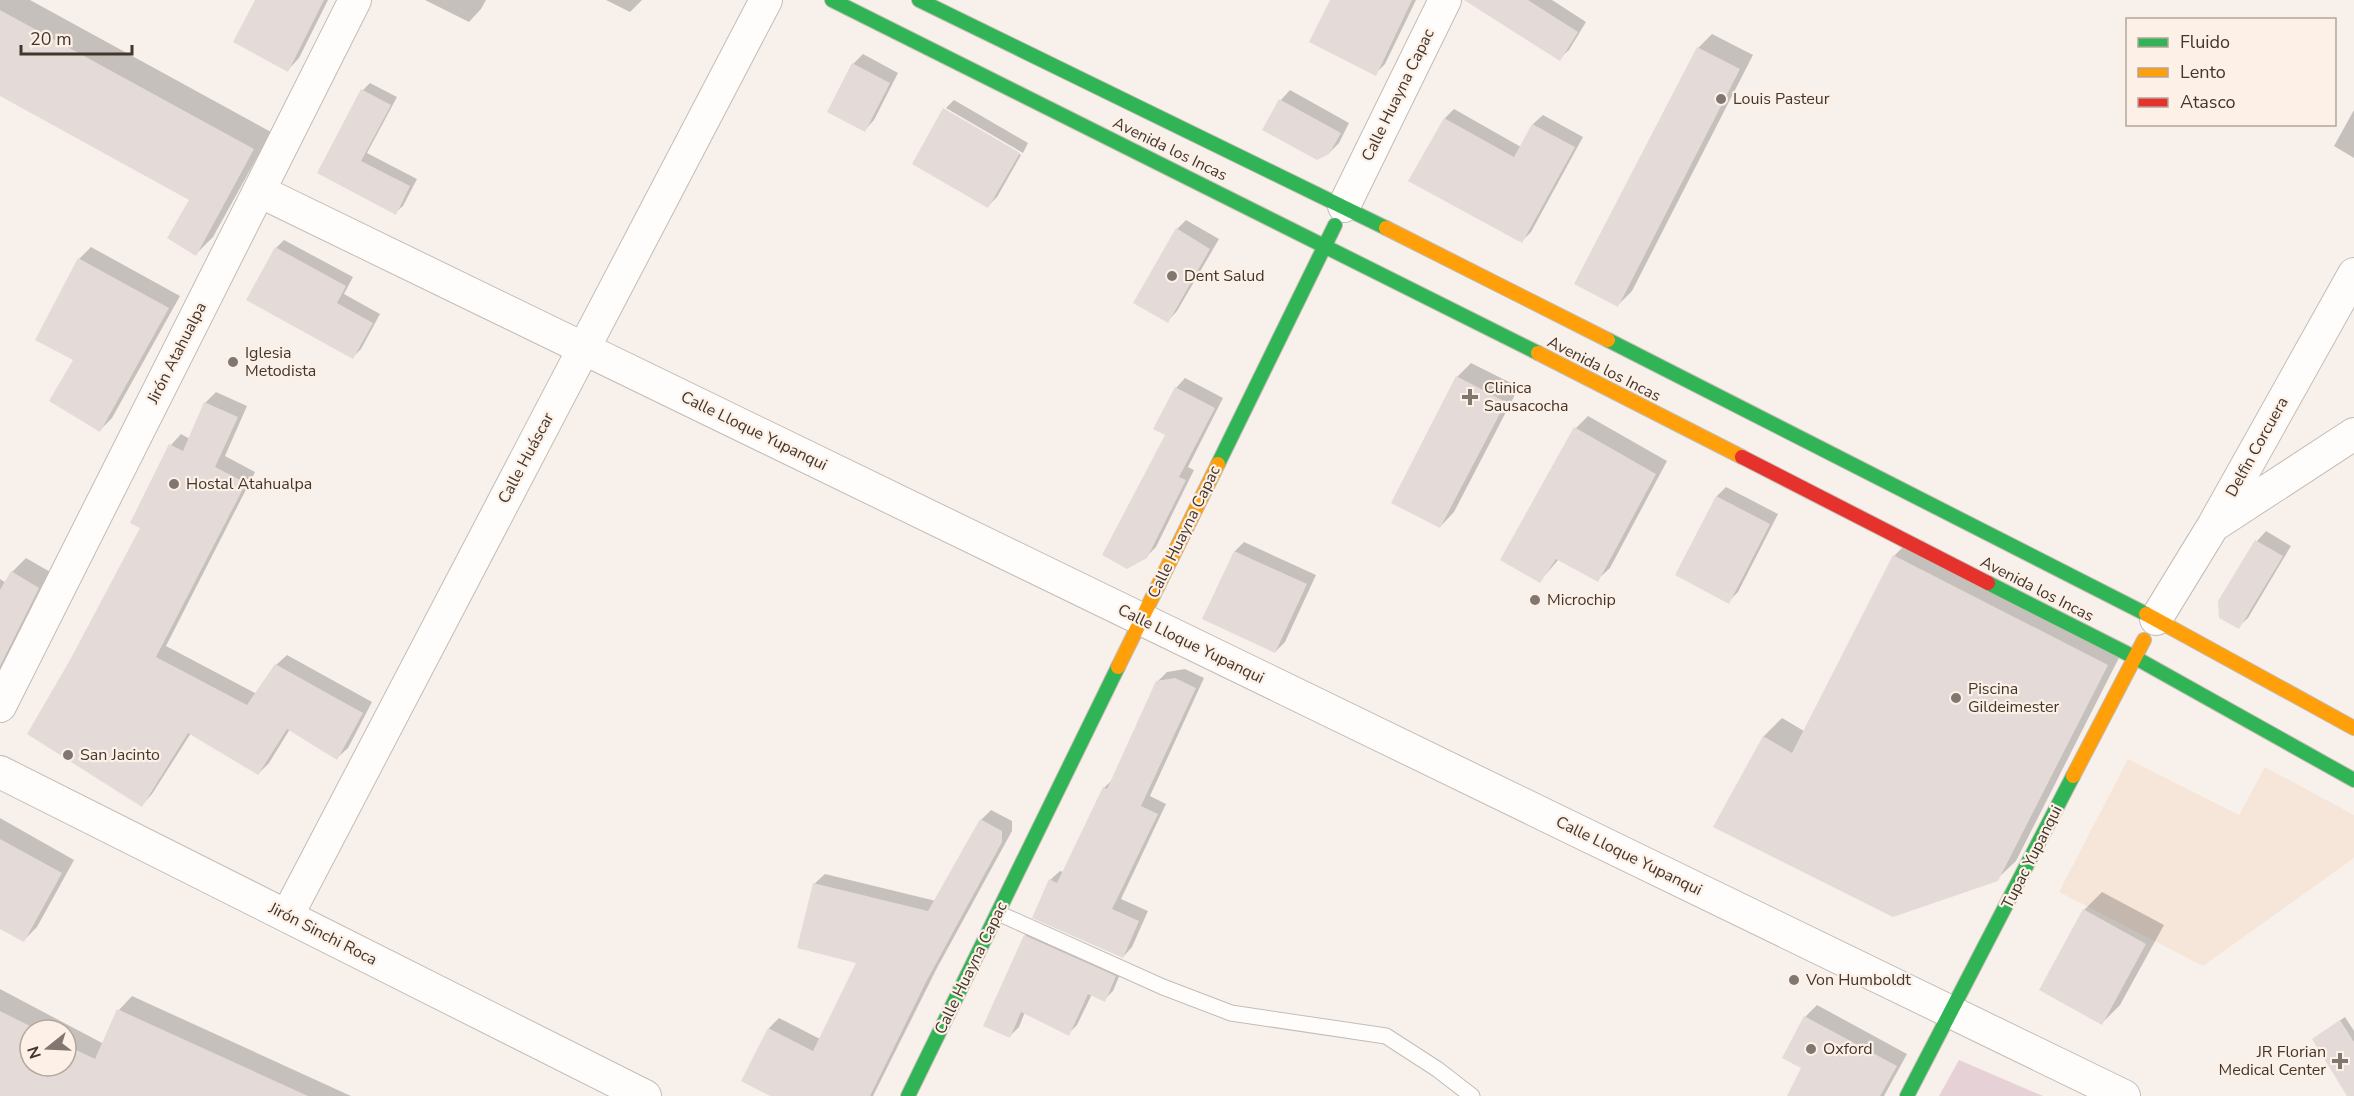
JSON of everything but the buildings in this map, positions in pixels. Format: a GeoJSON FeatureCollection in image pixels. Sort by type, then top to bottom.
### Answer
{"type":"FeatureCollection","features":[{"type":"Feature","properties":{"kind":"street","name":"Jirón Atahualpa"},"geometry":{"type":"LineString","coordinates":[[0,706],[355,0]]}},
{"type":"Feature","properties":{"kind":"street","name":"Calle Huáscar"},"geometry":{"type":"LineString","coordinates":[[287,916],[766,0]]}},
{"type":"Feature","properties":{"kind":"street","name":"Avenida los Incas"},"geometry":{"type":"LineString","coordinates":[[832,0],[1325,245],[2134,657],[2354,780]]}},
{"type":"Feature","properties":{"kind":"street","name":"Avenida los Incas"},"geometry":{"type":"LineString","coordinates":[[919,0],[1344,206],[2156,619],[2354,728]]}},
{"type":"Feature","properties":{"kind":"street","name":"Calle Huayna Capac"},"geometry":{"type":"LineString","coordinates":[[908,1096],[1444,0]]}},
{"type":"Feature","properties":{"kind":"street","name":"Calle Lloque Yupanqui"},"geometry":{"type":"LineString","coordinates":[[259,191],[2124,1096]]}},
{"type":"Feature","properties":{"kind":"street","name":"Delfin Corcuera"},"geometry":{"type":"LineString","coordinates":[[2156,619],[2213,526],[2354,274]]}},
{"type":"Feature","properties":{"kind":"street"},"geometry":{"type":"LineString","coordinates":[[2213,526],[2354,434]]}},
{"type":"Feature","properties":{"kind":"street","name":"Tupac Yupanqui"},"geometry":{"type":"LineString","coordinates":[[1907,1096],[1952,1013],[2134,657],[2156,619]]}},
{"type":"Feature","properties":{"kind":"street","name":"Jirón Sinchi Roca"},"geometry":{"type":"LineString","coordinates":[[0,772],[645,1096]]}},
{"type":"Feature","properties":{"kind":"lane"},"geometry":{"type":"LineString","coordinates":[[998,914],[1163,987],[1231,1013],[1386,1036],[1473,1096]]}},
{"type":"Feature","properties":{"kind":"shaded area"},"geometry":{"type":"Polygon","coordinates":[[[2128,759],[2239,815],[2265,767],[2354,815],[2354,858],[2203,966],[2059,892],[2128,759]]]}},
{"type":"Feature","properties":{"kind":"shaded area"},"geometry":{"type":"Polygon","coordinates":[[[1959,1060],[2043,1096],[1939,1096],[1959,1060]]]}},
{"type":"Feature","properties":{"kind":"traffic: fast"},"geometry":{"type":"LineString","coordinates":[[832,0],[1538,353]]}},
{"type":"Feature","properties":{"kind":"traffic: fast"},"geometry":{"type":"LineString","coordinates":[[919,0],[1386,228]]}},
{"type":"Feature","properties":{"kind":"traffic: fast"},"geometry":{"type":"LineString","coordinates":[[1218,464],[1335,225]]}},
{"type":"Feature","properties":{"kind":"traffic: fast"},"geometry":{"type":"LineString","coordinates":[[1608,340],[2146,614]]}},
{"type":"Feature","properties":{"kind":"traffic: fast"},"geometry":{"type":"LineString","coordinates":[[1988,583],[2134,657],[2354,780]]}},
{"type":"Feature","properties":{"kind":"traffic: fast"},"geometry":{"type":"LineString","coordinates":[[908,1096],[1118,667]]}},
{"type":"Feature","properties":{"kind":"traffic: fast"},"geometry":{"type":"LineString","coordinates":[[1907,1096],[2073,776]]}},
{"type":"Feature","properties":{"kind":"traffic: slow"},"geometry":{"type":"LineString","coordinates":[[1386,228],[1608,340]]}},
{"type":"Feature","properties":{"kind":"traffic: slow"},"geometry":{"type":"LineString","coordinates":[[1538,353],[1742,457]]}},
{"type":"Feature","properties":{"kind":"traffic: slow"},"geometry":{"type":"LineString","coordinates":[[1118,667],[1218,464]]}},
{"type":"Feature","properties":{"kind":"traffic: slow"},"geometry":{"type":"LineString","coordinates":[[2146,614],[2354,728]]}},
{"type":"Feature","properties":{"kind":"traffic: slow"},"geometry":{"type":"LineString","coordinates":[[2073,776],[2144,640]]}},
{"type":"Feature","properties":{"kind":"traffic: jam"},"geometry":{"type":"LineString","coordinates":[[1742,457],[1988,583]]}},
{"type":"Feature","properties":{"kind":"place","name":"Louis Pasteur"},"geometry":{"type":"Point","coordinates":[1721,99]}},
{"type":"Feature","properties":{"kind":"place","name":"Dent Salud"},"geometry":{"type":"Point","coordinates":[1172,276]}},
{"type":"Feature","properties":{"kind":"place","name":"Iglesia Metodista"},"geometry":{"type":"Point","coordinates":[233,362]}},
{"type":"Feature","properties":{"kind":"place","name":"Clinica Sausacocha"},"geometry":{"type":"Point","coordinates":[1470,397]}},
{"type":"Feature","properties":{"kind":"place","name":"Hostal Atahualpa"},"geometry":{"type":"Point","coordinates":[174,484]}},
{"type":"Feature","properties":{"kind":"place","name":"Microchip"},"geometry":{"type":"Point","coordinates":[1535,600]}},
{"type":"Feature","properties":{"kind":"place","name":"Piscina Gildeimester"},"geometry":{"type":"Point","coordinates":[1956,698]}},
{"type":"Feature","properties":{"kind":"place","name":"San Jacinto"},"geometry":{"type":"Point","coordinates":[68,755]}},
{"type":"Feature","properties":{"kind":"place","name":"Von Humboldt"},"geometry":{"type":"Point","coordinates":[1794,980]}},
{"type":"Feature","properties":{"kind":"place","name":"Oxford"},"geometry":{"type":"Point","coordinates":[1811,1049]}},
{"type":"Feature","properties":{"kind":"place","name":"JR Florian Medical Center"},"geometry":{"type":"Point","coordinates":[2340,1061]}}]}
